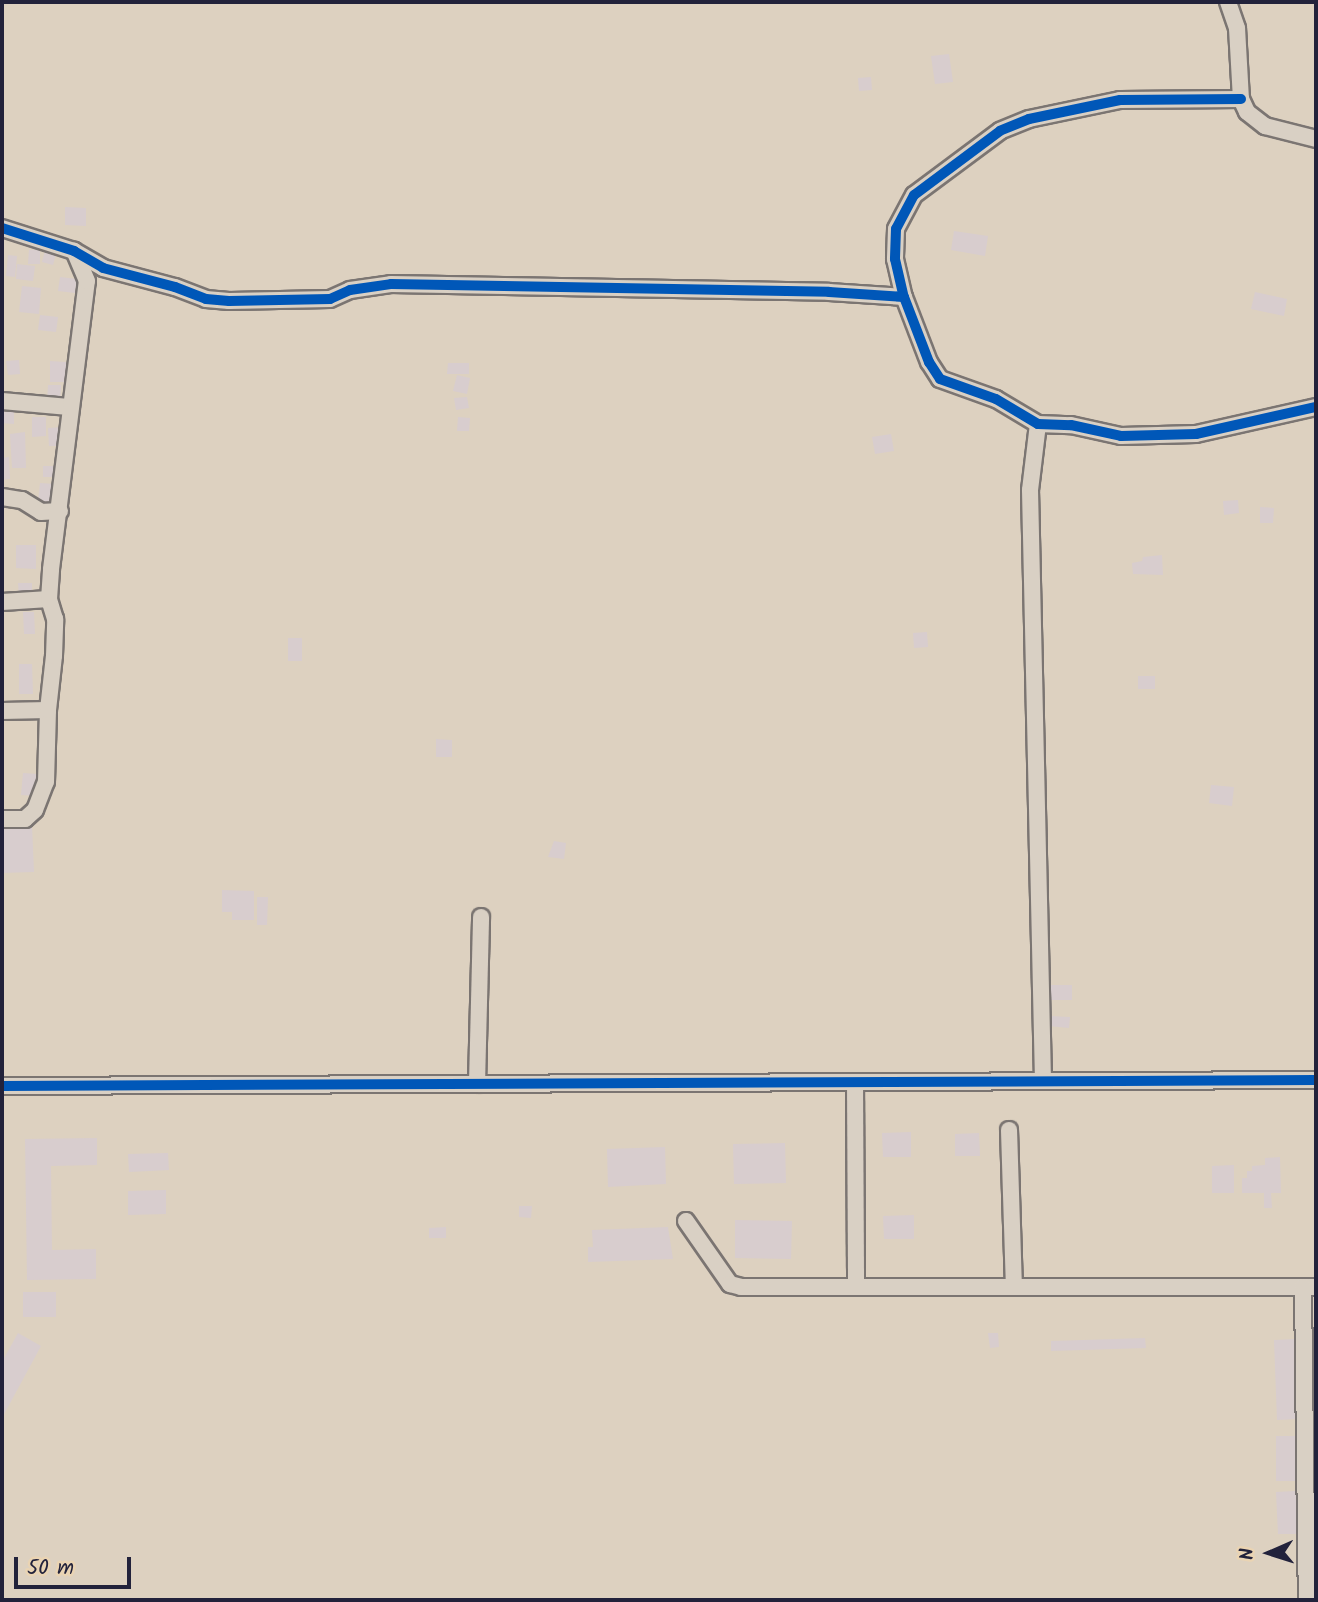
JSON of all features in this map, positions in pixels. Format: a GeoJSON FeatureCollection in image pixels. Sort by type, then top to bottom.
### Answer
{"type":"FeatureCollection","features":[{"type":"Feature","properties":{"kind":"street"},"geometry":{"type":"LineString","coordinates":[[1228,2],[1237,28],[1241,99],[1247,112],[1265,126],[1316,139]]}},
{"type":"Feature","properties":{"kind":"street"},"geometry":{"type":"LineString","coordinates":[[1241,99],[1120,100],[1029,119],[1000,131],[914,195],[896,229],[895,259],[904,297],[929,362],[940,379],[996,399],[1038,424],[1071,425],[1121,436],[1196,434],[1316,407]]}},
{"type":"Feature","properties":{"kind":"street"},"geometry":{"type":"LineString","coordinates":[[2,228],[74,251],[103,268],[175,287],[206,299],[229,301],[330,299],[350,290],[391,284],[816,292],[904,297]]}},
{"type":"Feature","properties":{"kind":"street"},"geometry":{"type":"LineString","coordinates":[[2,819],[25,819],[42,796],[47,769],[48,710],[55,619],[49,599],[69,407],[87,281],[74,251]]}},
{"type":"Feature","properties":{"kind":"street"},"geometry":{"type":"LineString","coordinates":[[87,281],[103,268]]}},
{"type":"Feature","properties":{"kind":"street"},"geometry":{"type":"LineString","coordinates":[[2,401],[69,407]]}},
{"type":"Feature","properties":{"kind":"street"},"geometry":{"type":"LineString","coordinates":[[1038,424],[1030,490],[1044,1082]]}},
{"type":"Feature","properties":{"kind":"street"},"geometry":{"type":"LineString","coordinates":[[2,498],[22,500],[41,512],[60,511]]}},
{"type":"Feature","properties":{"kind":"street"},"geometry":{"type":"LineString","coordinates":[[2,602],[49,599]]}},
{"type":"Feature","properties":{"kind":"street"},"geometry":{"type":"LineString","coordinates":[[2,711],[48,710]]}},
{"type":"Feature","properties":{"kind":"street"},"geometry":{"type":"LineString","coordinates":[[477,1084],[481,917]]}},
{"type":"Feature","properties":{"kind":"street"},"geometry":{"type":"LineString","coordinates":[[2,1086],[1316,1080]]}},
{"type":"Feature","properties":{"kind":"street"},"geometry":{"type":"LineString","coordinates":[[855,1082],[856,1285]]}},
{"type":"Feature","properties":{"kind":"street"},"geometry":{"type":"LineString","coordinates":[[1009,1130],[1014,1286]]}},
{"type":"Feature","properties":{"kind":"street"},"geometry":{"type":"LineString","coordinates":[[686,1221],[730,1284],[741,1287],[1310,1287],[1307,1600]]}},
{"type":"Feature","properties":{"kind":"building"},"geometry":{"type":"Polygon","coordinates":[[[949,54],[953,82],[935,84],[931,56],[949,54]]]}},
{"type":"Feature","properties":{"kind":"building"},"geometry":{"type":"Polygon","coordinates":[[[871,77],[872,90],[859,91],[858,78],[871,77]]]}},
{"type":"Feature","properties":{"kind":"building"},"geometry":{"type":"Polygon","coordinates":[[[65,207],[86,208],[86,226],[65,225],[65,207]]]}},
{"type":"Feature","properties":{"kind":"building"},"geometry":{"type":"Polygon","coordinates":[[[954,231],[988,236],[985,256],[951,250],[954,231]]]}},
{"type":"Feature","properties":{"kind":"building"},"geometry":{"type":"Polygon","coordinates":[[[46,247],[57,250],[53,265],[42,262],[46,247]]]}},
{"type":"Feature","properties":{"kind":"building"},"geometry":{"type":"Polygon","coordinates":[[[29,250],[40,250],[40,264],[28,264],[29,250]]]}},
{"type":"Feature","properties":{"kind":"building"},"geometry":{"type":"Polygon","coordinates":[[[8,255],[17,256],[15,277],[6,276],[8,255]]]}},
{"type":"Feature","properties":{"kind":"building"},"geometry":{"type":"Polygon","coordinates":[[[17,264],[35,266],[33,281],[16,279],[17,264]]]}},
{"type":"Feature","properties":{"kind":"building"},"geometry":{"type":"Polygon","coordinates":[[[60,277],[77,279],[75,293],[58,291],[60,277]]]}},
{"type":"Feature","properties":{"kind":"building"},"geometry":{"type":"Polygon","coordinates":[[[22,286],[41,288],[39,314],[19,312],[22,286]]]}},
{"type":"Feature","properties":{"kind":"building"},"geometry":{"type":"Polygon","coordinates":[[[1255,292],[1287,299],[1284,316],[1251,309],[1255,292]]]}},
{"type":"Feature","properties":{"kind":"building"},"geometry":{"type":"Polygon","coordinates":[[[40,315],[58,317],[56,332],[38,330],[40,315]]]}},
{"type":"Feature","properties":{"kind":"building"},"geometry":{"type":"Polygon","coordinates":[[[19,360],[20,374],[8,375],[6,361],[19,360]]]}},
{"type":"Feature","properties":{"kind":"building"},"geometry":{"type":"Polygon","coordinates":[[[50,361],[66,362],[66,382],[50,382],[50,361]]]}},
{"type":"Feature","properties":{"kind":"building"},"geometry":{"type":"Polygon","coordinates":[[[448,363],[469,363],[469,374],[447,374],[448,363]]]}},
{"type":"Feature","properties":{"kind":"building"},"geometry":{"type":"Polygon","coordinates":[[[457,375],[470,378],[467,394],[453,391],[457,375]]]}},
{"type":"Feature","properties":{"kind":"building"},"geometry":{"type":"Polygon","coordinates":[[[48,385],[61,385],[60,403],[47,402],[48,385]]]}},
{"type":"Feature","properties":{"kind":"building"},"geometry":{"type":"Polygon","coordinates":[[[467,397],[469,408],[456,410],[454,398],[467,397]]]}},
{"type":"Feature","properties":{"kind":"building"},"geometry":{"type":"Polygon","coordinates":[[[2,411],[14,411],[14,424],[2,423],[2,411]]]}},
{"type":"Feature","properties":{"kind":"building"},"geometry":{"type":"Polygon","coordinates":[[[32,417],[46,417],[46,436],[32,437],[32,417]]]}},
{"type":"Feature","properties":{"kind":"building"},"geometry":{"type":"Polygon","coordinates":[[[458,417],[470,418],[469,431],[457,431],[458,417]]]}},
{"type":"Feature","properties":{"kind":"building"},"geometry":{"type":"Polygon","coordinates":[[[63,427],[64,446],[49,446],[48,428],[63,427]]]}},
{"type":"Feature","properties":{"kind":"building"},"geometry":{"type":"Polygon","coordinates":[[[25,432],[26,468],[12,468],[10,434],[25,432]]]}},
{"type":"Feature","properties":{"kind":"building"},"geometry":{"type":"Polygon","coordinates":[[[891,434],[894,451],[875,454],[872,437],[891,434]]]}},
{"type":"Feature","properties":{"kind":"building"},"geometry":{"type":"Polygon","coordinates":[[[9,457],[10,479],[2,480],[2,458],[9,457]]]}},
{"type":"Feature","properties":{"kind":"building"},"geometry":{"type":"Polygon","coordinates":[[[43,466],[56,466],[57,477],[43,477],[43,466]]]}},
{"type":"Feature","properties":{"kind":"building"},"geometry":{"type":"Polygon","coordinates":[[[40,483],[55,484],[52,503],[38,502],[40,483]]]}},
{"type":"Feature","properties":{"kind":"building"},"geometry":{"type":"Polygon","coordinates":[[[1238,500],[1239,513],[1224,515],[1223,501],[1238,500]]]}},
{"type":"Feature","properties":{"kind":"building"},"geometry":{"type":"Polygon","coordinates":[[[1260,507],[1274,508],[1273,523],[1260,523],[1260,507]]]}},
{"type":"Feature","properties":{"kind":"building"},"geometry":{"type":"Polygon","coordinates":[[[16,545],[36,545],[36,569],[16,568],[16,545]]]}},
{"type":"Feature","properties":{"kind":"building"},"geometry":{"type":"Polygon","coordinates":[[[1162,555],[1163,575],[1133,574],[1132,563],[1142,561],[1143,557],[1162,555]]]}},
{"type":"Feature","properties":{"kind":"building"},"geometry":{"type":"Polygon","coordinates":[[[18,583],[32,583],[32,596],[19,596],[18,583]]]}},
{"type":"Feature","properties":{"kind":"building"},"geometry":{"type":"Polygon","coordinates":[[[23,612],[34,612],[35,634],[24,634],[23,612]]]}},
{"type":"Feature","properties":{"kind":"building"},"geometry":{"type":"Polygon","coordinates":[[[927,632],[928,647],[914,648],[913,633],[927,632]]]}},
{"type":"Feature","properties":{"kind":"building"},"geometry":{"type":"Polygon","coordinates":[[[288,638],[302,638],[302,661],[288,661],[288,638]]]}},
{"type":"Feature","properties":{"kind":"building"},"geometry":{"type":"Polygon","coordinates":[[[19,664],[32,664],[33,694],[19,694],[19,664]]]}},
{"type":"Feature","properties":{"kind":"building"},"geometry":{"type":"Polygon","coordinates":[[[1138,676],[1155,676],[1155,689],[1138,689],[1138,676]]]}},
{"type":"Feature","properties":{"kind":"building"},"geometry":{"type":"Polygon","coordinates":[[[436,739],[452,740],[452,757],[436,757],[436,739]]]}},
{"type":"Feature","properties":{"kind":"building"},"geometry":{"type":"Polygon","coordinates":[[[23,773],[38,774],[36,796],[21,795],[23,773]]]}},
{"type":"Feature","properties":{"kind":"building"},"geometry":{"type":"Polygon","coordinates":[[[1211,785],[1234,787],[1232,806],[1209,803],[1211,785]]]}},
{"type":"Feature","properties":{"kind":"building"},"geometry":{"type":"Polygon","coordinates":[[[32,826],[34,872],[2,873],[2,827],[32,826]]]}},
{"type":"Feature","properties":{"kind":"building"},"geometry":{"type":"Polygon","coordinates":[[[554,841],[566,843],[564,859],[548,857],[554,841]]]}},
{"type":"Feature","properties":{"kind":"building"},"geometry":{"type":"Polygon","coordinates":[[[222,890],[254,891],[254,920],[232,920],[232,912],[222,912],[222,890]]]}},
{"type":"Feature","properties":{"kind":"building"},"geometry":{"type":"Polygon","coordinates":[[[257,897],[268,897],[267,925],[257,925],[257,897]]]}},
{"type":"Feature","properties":{"kind":"building"},"geometry":{"type":"Polygon","coordinates":[[[1047,985],[1072,985],[1072,1000],[1047,1000],[1047,985]]]}},
{"type":"Feature","properties":{"kind":"building"},"geometry":{"type":"Polygon","coordinates":[[[1049,1016],[1070,1017],[1069,1028],[1048,1026],[1049,1016]]]}},
{"type":"Feature","properties":{"kind":"building"},"geometry":{"type":"Polygon","coordinates":[[[911,1132],[911,1157],[883,1157],[882,1133],[911,1132]]]}},
{"type":"Feature","properties":{"kind":"building"},"geometry":{"type":"Polygon","coordinates":[[[979,1133],[980,1156],[955,1156],[955,1134],[979,1133]]]}},
{"type":"Feature","properties":{"kind":"building"},"geometry":{"type":"Polygon","coordinates":[[[97,1138],[97,1165],[51,1166],[52,1250],[96,1249],[96,1279],[27,1280],[25,1139],[97,1138]]]}},
{"type":"Feature","properties":{"kind":"building"},"geometry":{"type":"Polygon","coordinates":[[[785,1143],[786,1183],[734,1184],[733,1144],[785,1143]]]}},
{"type":"Feature","properties":{"kind":"building"},"geometry":{"type":"Polygon","coordinates":[[[665,1147],[666,1184],[608,1187],[607,1149],[665,1147]]]}},
{"type":"Feature","properties":{"kind":"building"},"geometry":{"type":"Polygon","coordinates":[[[168,1153],[169,1170],[129,1172],[128,1154],[168,1153]]]}},
{"type":"Feature","properties":{"kind":"building"},"geometry":{"type":"Polygon","coordinates":[[[1280,1157],[1281,1193],[1271,1193],[1272,1208],[1264,1208],[1264,1193],[1242,1193],[1242,1178],[1247,1178],[1247,1171],[1252,1171],[1252,1166],[1265,1165],[1265,1158],[1280,1157]]]}},
{"type":"Feature","properties":{"kind":"building"},"geometry":{"type":"Polygon","coordinates":[[[1234,1165],[1234,1193],[1212,1193],[1212,1166],[1234,1165]]]}},
{"type":"Feature","properties":{"kind":"building"},"geometry":{"type":"Polygon","coordinates":[[[166,1190],[166,1214],[128,1215],[128,1191],[166,1190]]]}},
{"type":"Feature","properties":{"kind":"building"},"geometry":{"type":"Polygon","coordinates":[[[519,1206],[532,1206],[531,1218],[519,1217],[519,1206]]]}},
{"type":"Feature","properties":{"kind":"building"},"geometry":{"type":"Polygon","coordinates":[[[914,1215],[914,1239],[884,1239],[883,1216],[914,1215]]]}},
{"type":"Feature","properties":{"kind":"building"},"geometry":{"type":"Polygon","coordinates":[[[735,1220],[792,1221],[791,1259],[735,1258],[735,1220]]]}},
{"type":"Feature","properties":{"kind":"building"},"geometry":{"type":"Polygon","coordinates":[[[446,1227],[446,1238],[429,1238],[429,1228],[446,1227]]]}},
{"type":"Feature","properties":{"kind":"building"},"geometry":{"type":"Polygon","coordinates":[[[668,1227],[673,1259],[588,1262],[588,1247],[593,1247],[592,1230],[668,1227]]]}},
{"type":"Feature","properties":{"kind":"building"},"geometry":{"type":"Polygon","coordinates":[[[23,1292],[56,1292],[56,1317],[23,1317],[23,1292]]]}},
{"type":"Feature","properties":{"kind":"building"},"geometry":{"type":"Polygon","coordinates":[[[18,1333],[41,1346],[2,1418],[2,1362],[18,1333]]]}},
{"type":"Feature","properties":{"kind":"building"},"geometry":{"type":"Polygon","coordinates":[[[988,1333],[998,1333],[999,1347],[990,1348],[988,1333]]]}},
{"type":"Feature","properties":{"kind":"building"},"geometry":{"type":"Polygon","coordinates":[[[1145,1338],[1146,1348],[1051,1351],[1051,1341],[1145,1338]]]}},
{"type":"Feature","properties":{"kind":"building"},"geometry":{"type":"Polygon","coordinates":[[[1295,1339],[1298,1419],[1277,1420],[1274,1340],[1295,1339]]]}},
{"type":"Feature","properties":{"kind":"building"},"geometry":{"type":"Polygon","coordinates":[[[1276,1436],[1295,1436],[1295,1481],[1276,1481],[1276,1436]]]}},
{"type":"Feature","properties":{"kind":"building"},"geometry":{"type":"Polygon","coordinates":[[[1296,1491],[1297,1534],[1278,1534],[1276,1492],[1296,1491]]]}},
{"type":"Feature","properties":{"kind":"cycle path"},"geometry":{"type":"LineString","coordinates":[[1241,99],[1120,100],[1029,119],[1000,131],[914,195],[896,229],[895,259],[904,297],[929,362],[940,379],[996,399],[1038,424],[1071,425],[1121,436],[1196,434],[1316,407]]}},
{"type":"Feature","properties":{"kind":"cycle path"},"geometry":{"type":"LineString","coordinates":[[2,228],[74,251],[103,268],[175,287],[206,299],[229,301],[330,299],[350,290],[391,284],[829,292],[904,297]]}},
{"type":"Feature","properties":{"kind":"cycle path"},"geometry":{"type":"LineString","coordinates":[[2,1086],[1316,1080]]}}]}
